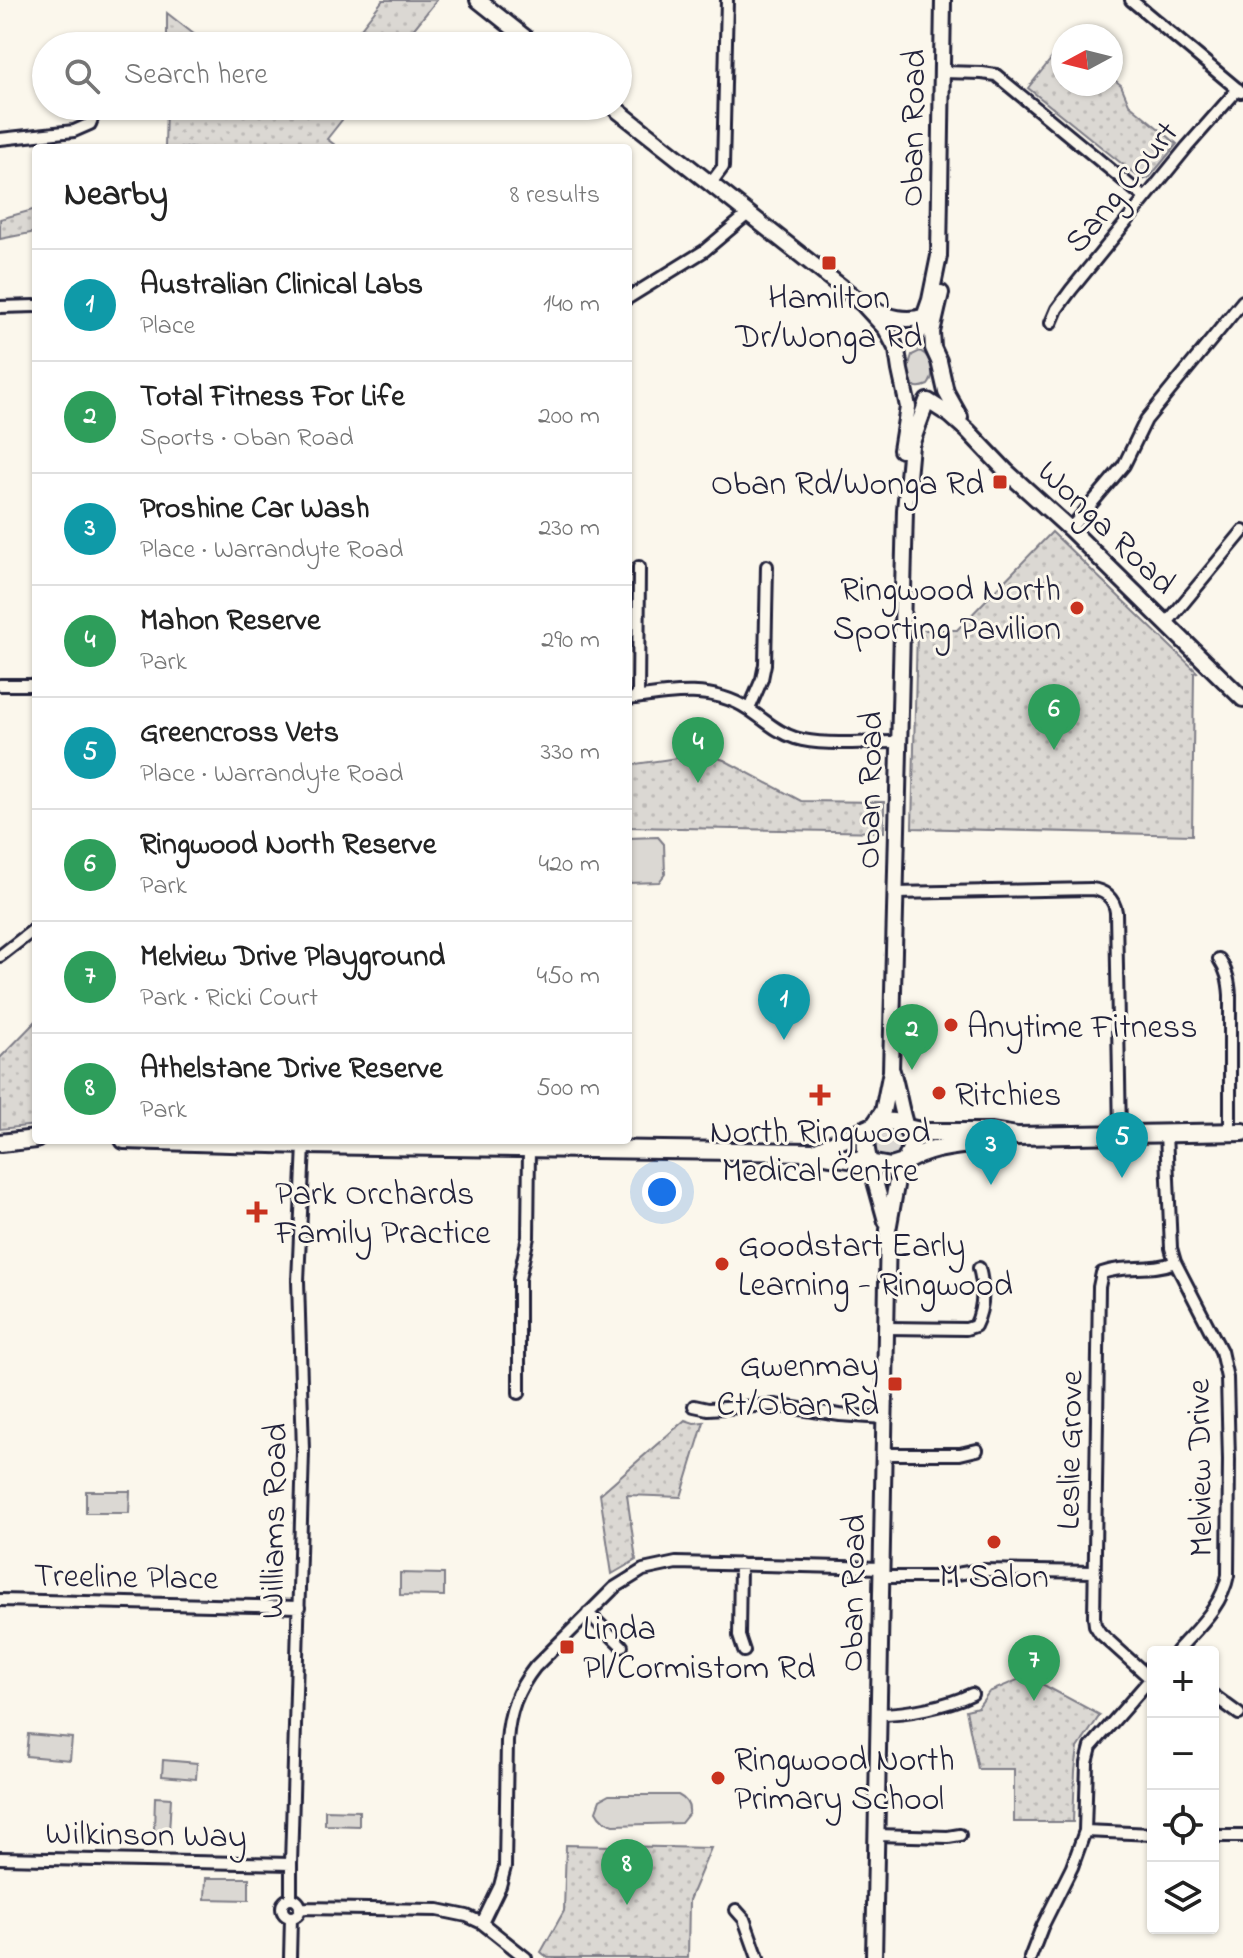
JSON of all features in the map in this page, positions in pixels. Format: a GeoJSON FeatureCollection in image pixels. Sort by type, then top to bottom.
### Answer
{"type":"FeatureCollection","features":[{"type":"Feature","properties":{"kind":"main road"},"geometry":{"type":"LineString","coordinates":[[478,0],[518,32]]}},
{"type":"Feature","properties":{"kind":"main road","name":"Oban Road"},"geometry":{"type":"LineString","coordinates":[[873,1127],[883,1111],[891,1071],[905,510],[910,450],[927,401],[938,381],[932,332],[941,286],[943,0]]}},
{"type":"Feature","properties":{"kind":"main road"},"geometry":{"type":"LineString","coordinates":[[630,120],[868,309],[934,349],[947,396],[967,430]]}},
{"type":"Feature","properties":{"kind":"main road","name":"Oban Road"},"geometry":{"type":"LineString","coordinates":[[905,510],[901,460],[908,411],[904,357],[925,316],[939,256]]}},
{"type":"Feature","properties":{"kind":"main road"},"geometry":{"type":"LineString","coordinates":[[868,309],[894,318],[925,316]]}},
{"type":"Feature","properties":{"kind":"main road"},"geometry":{"type":"LineString","coordinates":[[868,309],[894,340],[905,388]]}},
{"type":"Feature","properties":{"kind":"main road","name":"Wonga Road"},"geometry":{"type":"LineString","coordinates":[[905,388],[916,398],[950,415],[967,430],[1243,699]]}},
{"type":"Feature","properties":{"kind":"main road"},"geometry":{"type":"LineString","coordinates":[[919,421],[938,419],[967,430]]}},
{"type":"Feature","properties":{"kind":"main road","name":"Oban Road"},"geometry":{"type":"LineString","coordinates":[[891,1071],[898,1087],[906,1127]]}},
{"type":"Feature","properties":{"kind":"main road"},"geometry":{"type":"LineString","coordinates":[[814,1152],[889,1121],[925,1132],[992,1132],[1017,1136]]}},
{"type":"Feature","properties":{"kind":"main road"},"geometry":{"type":"LineString","coordinates":[[870,1163],[865,1144],[873,1127]]}},
{"type":"Feature","properties":{"kind":"main road"},"geometry":{"type":"LineString","coordinates":[[904,1162],[911,1149],[906,1127]]}},
{"type":"Feature","properties":{"kind":"main road"},"geometry":{"type":"LineString","coordinates":[[506,1144],[529,1148],[814,1152],[891,1167],[936,1148],[1017,1136],[1237,1132]]}},
{"type":"Feature","properties":{"kind":"main road"},"geometry":{"type":"LineString","coordinates":[[0,1143],[32,1139]]}},
{"type":"Feature","properties":{"kind":"main road"},"geometry":{"type":"LineString","coordinates":[[268,1144],[402,1144]]}},
{"type":"Feature","properties":{"kind":"main road","name":"Oban Road"},"geometry":{"type":"LineString","coordinates":[[874,1958],[888,1230],[897,1180],[904,1162]]}},
{"type":"Feature","properties":{"kind":"main road","name":"Oban Road"},"geometry":{"type":"LineString","coordinates":[[870,1163],[888,1230]]}},
{"type":"Feature","properties":{"kind":"street"},"geometry":{"type":"LineString","coordinates":[[711,183],[723,167],[727,0]]}},
{"type":"Feature","properties":{"kind":"street"},"geometry":{"type":"LineString","coordinates":[[1131,0],[1241,91]]}},
{"type":"Feature","properties":{"kind":"street"},"geometry":{"type":"LineString","coordinates":[[942,72],[996,75],[1145,198]]}},
{"type":"Feature","properties":{"kind":"street","name":"Sang Court"},"geometry":{"type":"LineString","coordinates":[[1051,323],[1071,290],[1145,198],[1241,91]]}},
{"type":"Feature","properties":{"kind":"street"},"geometry":{"type":"LineString","coordinates":[[0,139],[74,131],[90,124],[92,120]]}},
{"type":"Feature","properties":{"kind":"street"},"geometry":{"type":"LineString","coordinates":[[632,296],[704,251],[748,214]]}},
{"type":"Feature","properties":{"kind":"street"},"geometry":{"type":"LineString","coordinates":[[1070,529],[1124,465],[1146,420],[1243,301]]}},
{"type":"Feature","properties":{"kind":"street"},"geometry":{"type":"LineString","coordinates":[[0,307],[32,306]]}},
{"type":"Feature","properties":{"kind":"street"},"geometry":{"type":"LineString","coordinates":[[1166,624],[1243,531]]}},
{"type":"Feature","properties":{"kind":"street"},"geometry":{"type":"LineString","coordinates":[[749,709],[765,664],[767,566]]}},
{"type":"Feature","properties":{"kind":"street"},"geometry":{"type":"LineString","coordinates":[[639,567],[633,698],[698,692],[749,709],[770,726],[799,739],[818,742],[900,742]]}},
{"type":"Feature","properties":{"kind":"street"},"geometry":{"type":"LineString","coordinates":[[0,685],[32,685]]}},
{"type":"Feature","properties":{"kind":"street"},"geometry":{"type":"LineString","coordinates":[[896,893],[1091,889],[1103,892],[1110,898],[1116,912],[1120,1134]]}},
{"type":"Feature","properties":{"kind":"street"},"geometry":{"type":"LineString","coordinates":[[1,952],[32,931]]}},
{"type":"Feature","properties":{"kind":"street"},"geometry":{"type":"LineString","coordinates":[[1219,959],[1226,969],[1230,995],[1237,1132]]}},
{"type":"Feature","properties":{"kind":"street","name":"Melview Drive"},"geometry":{"type":"LineString","coordinates":[[1166,1133],[1171,1248],[1175,1262],[1221,1351],[1227,1378],[1228,1575],[1218,1605],[1181,1646]]}},
{"type":"Feature","properties":{"kind":"street","name":"Williams Road"},"geometry":{"type":"LineString","coordinates":[[291,1898],[303,1451],[298,1281],[304,1145]]}},
{"type":"Feature","properties":{"kind":"street"},"geometry":{"type":"LineString","coordinates":[[519,1393],[519,1279],[528,1237],[529,1148]]}},
{"type":"Feature","properties":{"kind":"street","name":"Leslie Grove"},"geometry":{"type":"LineString","coordinates":[[1147,1674],[1115,1649],[1095,1625],[1099,1287],[1102,1273],[1114,1269],[1161,1267],[1175,1262]]}},
{"type":"Feature","properties":{"kind":"street"},"geometry":{"type":"LineString","coordinates":[[887,1328],[966,1329],[975,1326],[983,1285],[979,1268]]}},
{"type":"Feature","properties":{"kind":"street"},"geometry":{"type":"LineString","coordinates":[[694,1406],[708,1409],[774,1405],[885,1418]]}},
{"type":"Feature","properties":{"kind":"street"},"geometry":{"type":"LineString","coordinates":[[884,1454],[960,1454],[977,1450]]}},
{"type":"Feature","properties":{"kind":"street"},"geometry":{"type":"LineString","coordinates":[[482,1923],[500,1886],[505,1867],[508,1721],[515,1698],[535,1667],[588,1613],[614,1588],[643,1570],[676,1563],[740,1564],[939,1577],[980,1570],[1094,1572]]}},
{"type":"Feature","properties":{"kind":"street"},"geometry":{"type":"LineString","coordinates":[[740,1564],[739,1636],[744,1651]]}},
{"type":"Feature","properties":{"kind":"street","name":"Treeline Place"},"geometry":{"type":"LineString","coordinates":[[0,1600],[299,1607]]}},
{"type":"Feature","properties":{"kind":"street"},"geometry":{"type":"LineString","coordinates":[[588,1613],[622,1646]]}},
{"type":"Feature","properties":{"kind":"street"},"geometry":{"type":"LineString","coordinates":[[1030,1958],[1085,1831],[1087,1763],[1091,1747],[1147,1684]]}},
{"type":"Feature","properties":{"kind":"street"},"geometry":{"type":"LineString","coordinates":[[879,1714],[956,1702],[972,1694]]}},
{"type":"Feature","properties":{"kind":"street"},"geometry":{"type":"LineString","coordinates":[[1219,1699],[1239,1714]]}},
{"type":"Feature","properties":{"kind":"street"},"geometry":{"type":"LineString","coordinates":[[1085,1831],[1147,1834]]}},
{"type":"Feature","properties":{"kind":"street"},"geometry":{"type":"LineString","coordinates":[[876,1835],[960,1835]]}},
{"type":"Feature","properties":{"kind":"street"},"geometry":{"type":"LineString","coordinates":[[1219,1836],[1243,1836]]}},
{"type":"Feature","properties":{"kind":"street","name":"Wilkinson Way"},"geometry":{"type":"LineString","coordinates":[[0,1858],[291,1864]]}},
{"type":"Feature","properties":{"kind":"street"},"geometry":{"type":"LineString","coordinates":[[291,1898],[299,1902],[300,1908],[291,1917],[283,1912],[282,1906],[291,1898]]}},
{"type":"Feature","properties":{"kind":"street"},"geometry":{"type":"LineString","coordinates":[[300,1908],[438,1910],[467,1916],[482,1923],[526,1958]]}},
{"type":"Feature","properties":{"kind":"street"},"geometry":{"type":"LineString","coordinates":[[736,1910],[744,1919],[758,1958]]}},
{"type":"Feature","properties":{"kind":"street"},"geometry":{"type":"LineString","coordinates":[[290,1958],[291,1917]]}},
{"type":"Feature","properties":{"kind":"shaded area"},"geometry":{"type":"Polygon","coordinates":[[[383,0],[437,0],[411,32],[358,32],[383,0]]]}},
{"type":"Feature","properties":{"kind":"shaded area"},"geometry":{"type":"Polygon","coordinates":[[[167,13],[191,32],[167,32],[167,13]]]}},
{"type":"Feature","properties":{"kind":"shaded area"},"geometry":{"type":"Polygon","coordinates":[[[1051,59],[1051,96],[1123,96],[1123,90],[1129,104],[1177,144],[1149,178],[1142,180],[1028,88],[1051,59]]]}},
{"type":"Feature","properties":{"kind":"shaded area"},"geometry":{"type":"Polygon","coordinates":[[[166,120],[342,120],[327,139],[334,144],[165,144],[166,120]]]}},
{"type":"Feature","properties":{"kind":"shaded area"},"geometry":{"type":"Polygon","coordinates":[[[32,210],[32,233],[0,239],[0,219],[32,210]]]}},
{"type":"Feature","properties":{"kind":"shaded area"},"geometry":{"type":"Polygon","coordinates":[[[920,351],[930,361],[932,371],[928,385],[921,387],[912,384],[909,373],[912,355],[920,351]]]}},
{"type":"Feature","properties":{"kind":"shaded area"},"geometry":{"type":"Polygon","coordinates":[[[1052,532],[1197,672],[1194,673],[1192,835],[912,828],[917,630],[957,630],[1052,532]]]}},
{"type":"Feature","properties":{"kind":"shaded area"},"geometry":{"type":"Polygon","coordinates":[[[705,754],[724,760],[801,801],[884,802],[884,832],[632,827],[632,764],[705,754]]]}},
{"type":"Feature","properties":{"kind":"shaded area"},"geometry":{"type":"Polygon","coordinates":[[[658,837],[664,844],[665,874],[659,882],[632,883],[632,838],[658,837]]]}},
{"type":"Feature","properties":{"kind":"shaded area"},"geometry":{"type":"Polygon","coordinates":[[[32,1025],[32,1125],[0,1129],[0,1058],[32,1025]]]}},
{"type":"Feature","properties":{"kind":"shaded area"},"geometry":{"type":"Polygon","coordinates":[[[885,1127],[902,1133],[906,1148],[896,1160],[876,1157],[873,1152],[874,1135],[885,1127]]]}},
{"type":"Feature","properties":{"kind":"shaded area"},"geometry":{"type":"Polygon","coordinates":[[[685,1420],[704,1422],[681,1497],[627,1495],[636,1560],[612,1574],[600,1494],[685,1420]]]}},
{"type":"Feature","properties":{"kind":"shaded area"},"geometry":{"type":"Polygon","coordinates":[[[86,1491],[130,1491],[129,1513],[86,1513],[86,1491]]]}},
{"type":"Feature","properties":{"kind":"shaded area"},"geometry":{"type":"Polygon","coordinates":[[[400,1573],[444,1574],[444,1596],[400,1595],[400,1573]]]}},
{"type":"Feature","properties":{"kind":"shaded area"},"geometry":{"type":"Polygon","coordinates":[[[1027,1676],[1100,1715],[1078,1748],[1073,1822],[1014,1822],[1014,1769],[978,1769],[966,1710],[978,1707],[989,1692],[1027,1676]]]}},
{"type":"Feature","properties":{"kind":"shaded area"},"geometry":{"type":"Polygon","coordinates":[[[28,1734],[72,1738],[70,1760],[26,1756],[28,1734]]]}},
{"type":"Feature","properties":{"kind":"shaded area"},"geometry":{"type":"Polygon","coordinates":[[[163,1760],[197,1763],[196,1779],[162,1776],[163,1760]]]}},
{"type":"Feature","properties":{"kind":"shaded area"},"geometry":{"type":"Polygon","coordinates":[[[609,1795],[678,1795],[687,1802],[689,1813],[681,1823],[614,1825],[603,1820],[596,1811],[600,1800],[609,1795]]]}},
{"type":"Feature","properties":{"kind":"shaded area"},"geometry":{"type":"Polygon","coordinates":[[[155,1797],[171,1798],[169,1832],[154,1831],[155,1797]]]}},
{"type":"Feature","properties":{"kind":"shaded area"},"geometry":{"type":"Polygon","coordinates":[[[325,1810],[359,1811],[359,1826],[325,1825],[325,1810]]]}},
{"type":"Feature","properties":{"kind":"shaded area"},"geometry":{"type":"Polygon","coordinates":[[[566,1845],[711,1848],[689,1900],[688,1958],[548,1958],[541,1952],[564,1911],[566,1845]]]}},
{"type":"Feature","properties":{"kind":"shaded area"},"geometry":{"type":"Polygon","coordinates":[[[206,1878],[249,1878],[249,1900],[205,1899],[206,1878]]]}},
{"type":"Feature","properties":{"kind":"place","name":"Hamilton Dr/Wonga Rd"},"geometry":{"type":"Point","coordinates":[829,263]}},
{"type":"Feature","properties":{"kind":"place","name":"Oban Rd/Wonga Rd"},"geometry":{"type":"Point","coordinates":[1000,482]}},
{"type":"Feature","properties":{"kind":"place","name":"Ringwood North Sporting Pavilion"},"geometry":{"type":"Point","coordinates":[1077,608]}},
{"type":"Feature","properties":{"kind":"place","name":"Ringwood North Reserve"},"geometry":{"type":"Point","coordinates":[1054,750]}},
{"type":"Feature","properties":{"kind":"place","name":"Mahon Reserve"},"geometry":{"type":"Point","coordinates":[698,783]}},
{"type":"Feature","properties":{"kind":"place","name":"Anytime Fitness"},"geometry":{"type":"Point","coordinates":[951,1025]}},
{"type":"Feature","properties":{"kind":"place","name":"Australian Clinical Labs"},"geometry":{"type":"Point","coordinates":[784,1040]}},
{"type":"Feature","properties":{"kind":"place","name":"Total Fitness For Life"},"geometry":{"type":"Point","coordinates":[912,1070]}},
{"type":"Feature","properties":{"kind":"place","name":"Ritchies"},"geometry":{"type":"Point","coordinates":[939,1093]}},
{"type":"Feature","properties":{"kind":"place","name":"North Ringwood Medical Centre"},"geometry":{"type":"Point","coordinates":[820,1095]}},
{"type":"Feature","properties":{"kind":"place","name":"Greencross Vets"},"geometry":{"type":"Point","coordinates":[1122,1178]}},
{"type":"Feature","properties":{"kind":"place","name":"Proshine Car Wash"},"geometry":{"type":"Point","coordinates":[991,1185]}},
{"type":"Feature","properties":{"kind":"place","name":"Park Orchards Family Practice"},"geometry":{"type":"Point","coordinates":[257,1212]}},
{"type":"Feature","properties":{"kind":"place","name":"Goodstart Early Learning - Ringwood"},"geometry":{"type":"Point","coordinates":[722,1264]}},
{"type":"Feature","properties":{"kind":"place","name":"Gwenmay Ct/Oban Rd"},"geometry":{"type":"Point","coordinates":[895,1384]}},
{"type":"Feature","properties":{"kind":"place","name":"M Salon"},"geometry":{"type":"Point","coordinates":[994,1542]}},
{"type":"Feature","properties":{"kind":"place","name":"Linda Pl/Cormistom Rd"},"geometry":{"type":"Point","coordinates":[567,1647]}},
{"type":"Feature","properties":{"kind":"place","name":"Melview Drive Playground"},"geometry":{"type":"Point","coordinates":[1034,1701]}},
{"type":"Feature","properties":{"kind":"place","name":"Ringwood North Primary School"},"geometry":{"type":"Point","coordinates":[718,1778]}},
{"type":"Feature","properties":{"kind":"place","name":"Athelstane Drive Reserve"},"geometry":{"type":"Point","coordinates":[627,1905]}}]}
